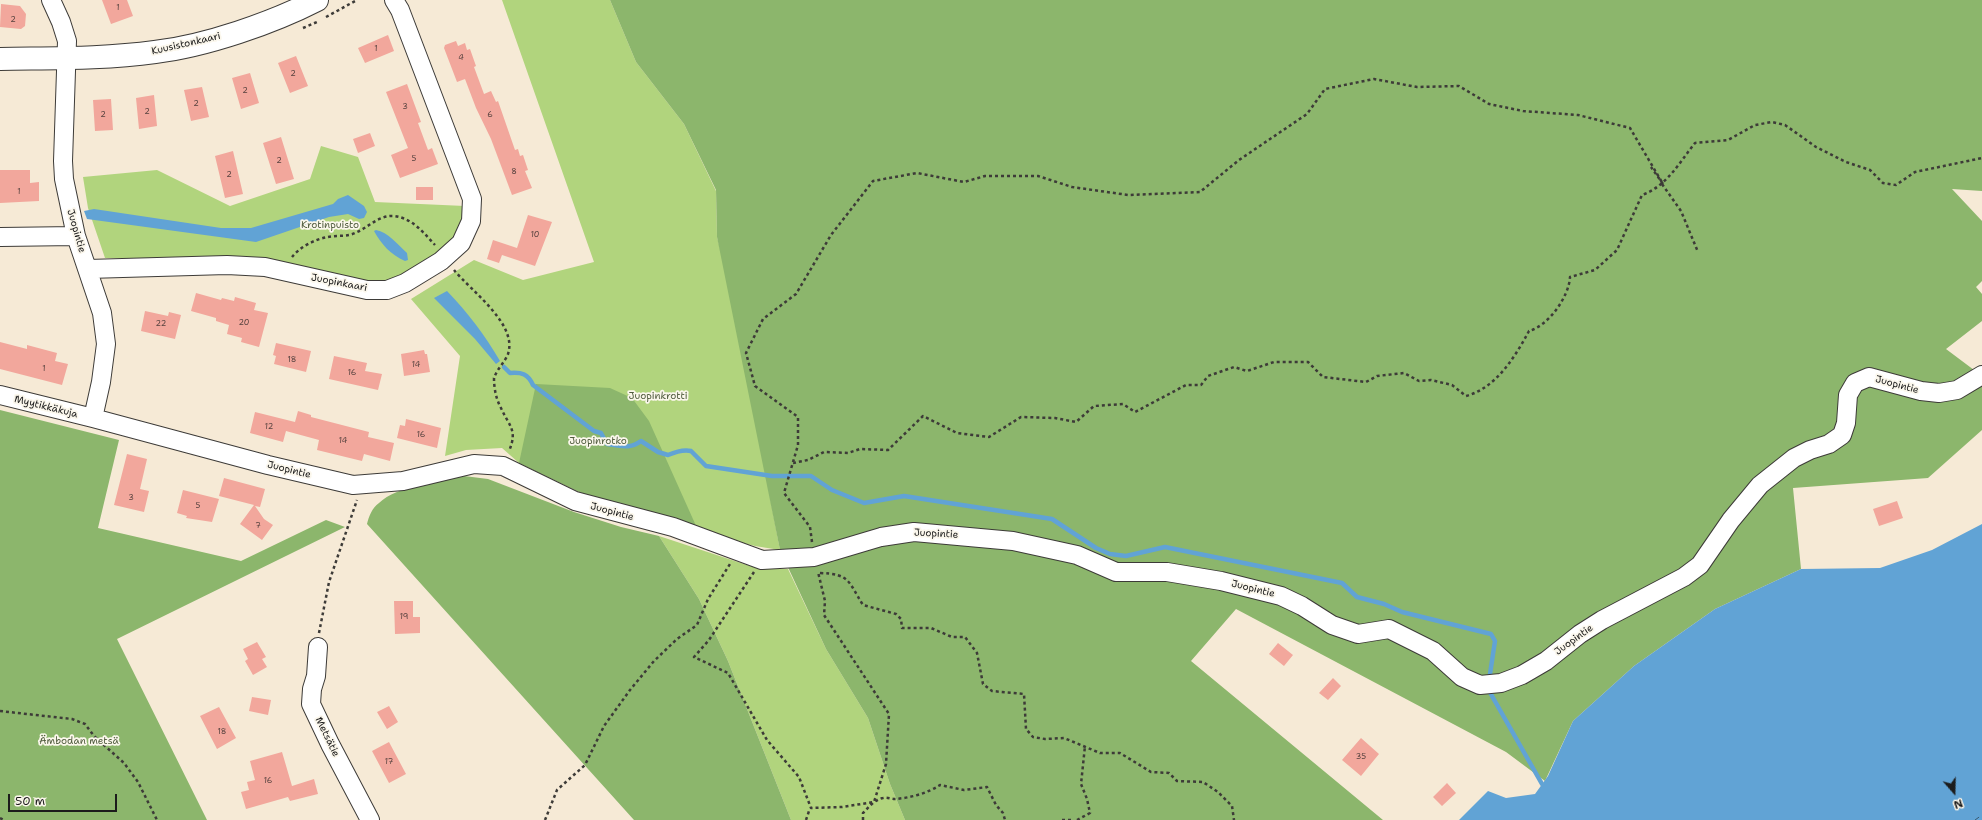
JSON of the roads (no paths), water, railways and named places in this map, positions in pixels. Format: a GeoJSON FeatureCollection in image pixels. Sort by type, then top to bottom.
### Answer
{"type":"FeatureCollection","features":[{"type":"Feature","properties":{"kind":"street","name":"Juopintie"},"geometry":{"type":"LineString","coordinates":[[51,0],[61,22],[67,41],[65,58],[63,161],[69,210],[76,236],[102,313],[106,344],[101,382],[93,418],[335,482],[358,485],[403,481],[474,464],[503,466],[575,501],[674,528],[739,553],[762,560],[816,565],[881,537],[914,532],[1012,541],[1077,555],[1116,572],[1167,572],[1221,581],[1281,596],[1302,606],[1332,625],[1358,634],[1389,629],[1433,651],[1462,676],[1480,685],[1500,683],[1522,676],[1546,661],[1580,634],[1602,620],[1684,577],[1700,565],[1731,520],[1760,485],[1794,458],[1810,450],[1829,444],[1842,436],[1846,423],[1848,395],[1855,383],[1869,377],[1921,391],[1939,393],[1957,390],[1982,375]]}},
{"type":"Feature","properties":{"kind":"street","name":"Kuusistonkaari"},"geometry":{"type":"LineString","coordinates":[[0,59],[65,58],[156,52],[198,43],[256,27],[317,0]]}},
{"type":"Feature","properties":{"kind":"street","name":"Juopinkaari"},"geometry":{"type":"LineString","coordinates":[[88,269],[227,265],[265,267],[367,290],[387,290],[405,283],[445,258],[461,243],[464,238],[471,221],[472,199],[400,10],[394,0]]}},
{"type":"Feature","properties":{"kind":"street"},"geometry":{"type":"LineString","coordinates":[[0,237],[76,236]]}},
{"type":"Feature","properties":{"kind":"street","name":"Myytikkäkuja"},"geometry":{"type":"LineString","coordinates":[[0,395],[93,418]]}},
{"type":"Feature","properties":{"kind":"street","name":"Metsätie"},"geometry":{"type":"LineString","coordinates":[[318,647],[316,676],[312,689],[311,704],[370,820]]}},
{"type":"Feature","properties":{"kind":"water"},"geometry":{"type":"Polygon","coordinates":[[[348,195],[364,206],[367,212],[364,218],[359,219],[348,214],[329,217],[256,242],[87,219],[84,211],[94,209],[221,228],[251,228],[333,204],[338,199],[348,195]]]}},
{"type":"Feature","properties":{"kind":"water"},"geometry":{"type":"Polygon","coordinates":[[[376,230],[389,236],[407,253],[408,260],[405,261],[400,259],[387,249],[374,231],[376,230]]]}},
{"type":"Feature","properties":{"kind":"water"},"geometry":{"type":"Polygon","coordinates":[[[447,291],[482,333],[500,361],[496,364],[475,339],[434,298],[447,291]]]}},
{"type":"Feature","properties":{"kind":"water"},"geometry":{"type":"Polygon","coordinates":[[[1982,524],[1982,820],[1459,820],[1488,791],[1506,798],[1535,794],[1548,776],[1573,721],[1634,666],[1715,609],[1801,569],[1880,568],[1932,550],[1982,524]]]}},
{"type":"Feature","properties":{"kind":"waterway"},"geometry":{"type":"LineString","coordinates":[[504,367],[510,373],[521,373],[527,376],[533,385],[594,431],[601,433],[607,444],[628,446],[637,444],[641,441],[658,452],[668,455],[676,452],[691,451],[706,466],[772,476],[811,476],[832,490],[864,503],[904,496],[1052,519],[1096,548],[1110,554],[1126,556],[1165,547],[1342,583],[1357,597],[1384,604],[1402,612],[1491,634],[1495,641],[1490,674]]}},
{"type":"Feature","properties":{"kind":"waterway"},"geometry":{"type":"LineString","coordinates":[[1488,689],[1542,784]]}},
{"type":"Feature","properties":{"kind":"park label","name":"Krotinpuisto"},"geometry":{"type":"Point","coordinates":[330,225]}},
{"type":"Feature","properties":{"kind":"park label","name":"Juopinkrotti"},"geometry":{"type":"Point","coordinates":[658,396]}},
{"type":"Feature","properties":{"kind":"park label","name":"Juopinrotko"},"geometry":{"type":"Point","coordinates":[598,441]}},
{"type":"Feature","properties":{"kind":"park label","name":"Ämbodan metsä"},"geometry":{"type":"Point","coordinates":[79,741]}}]}
